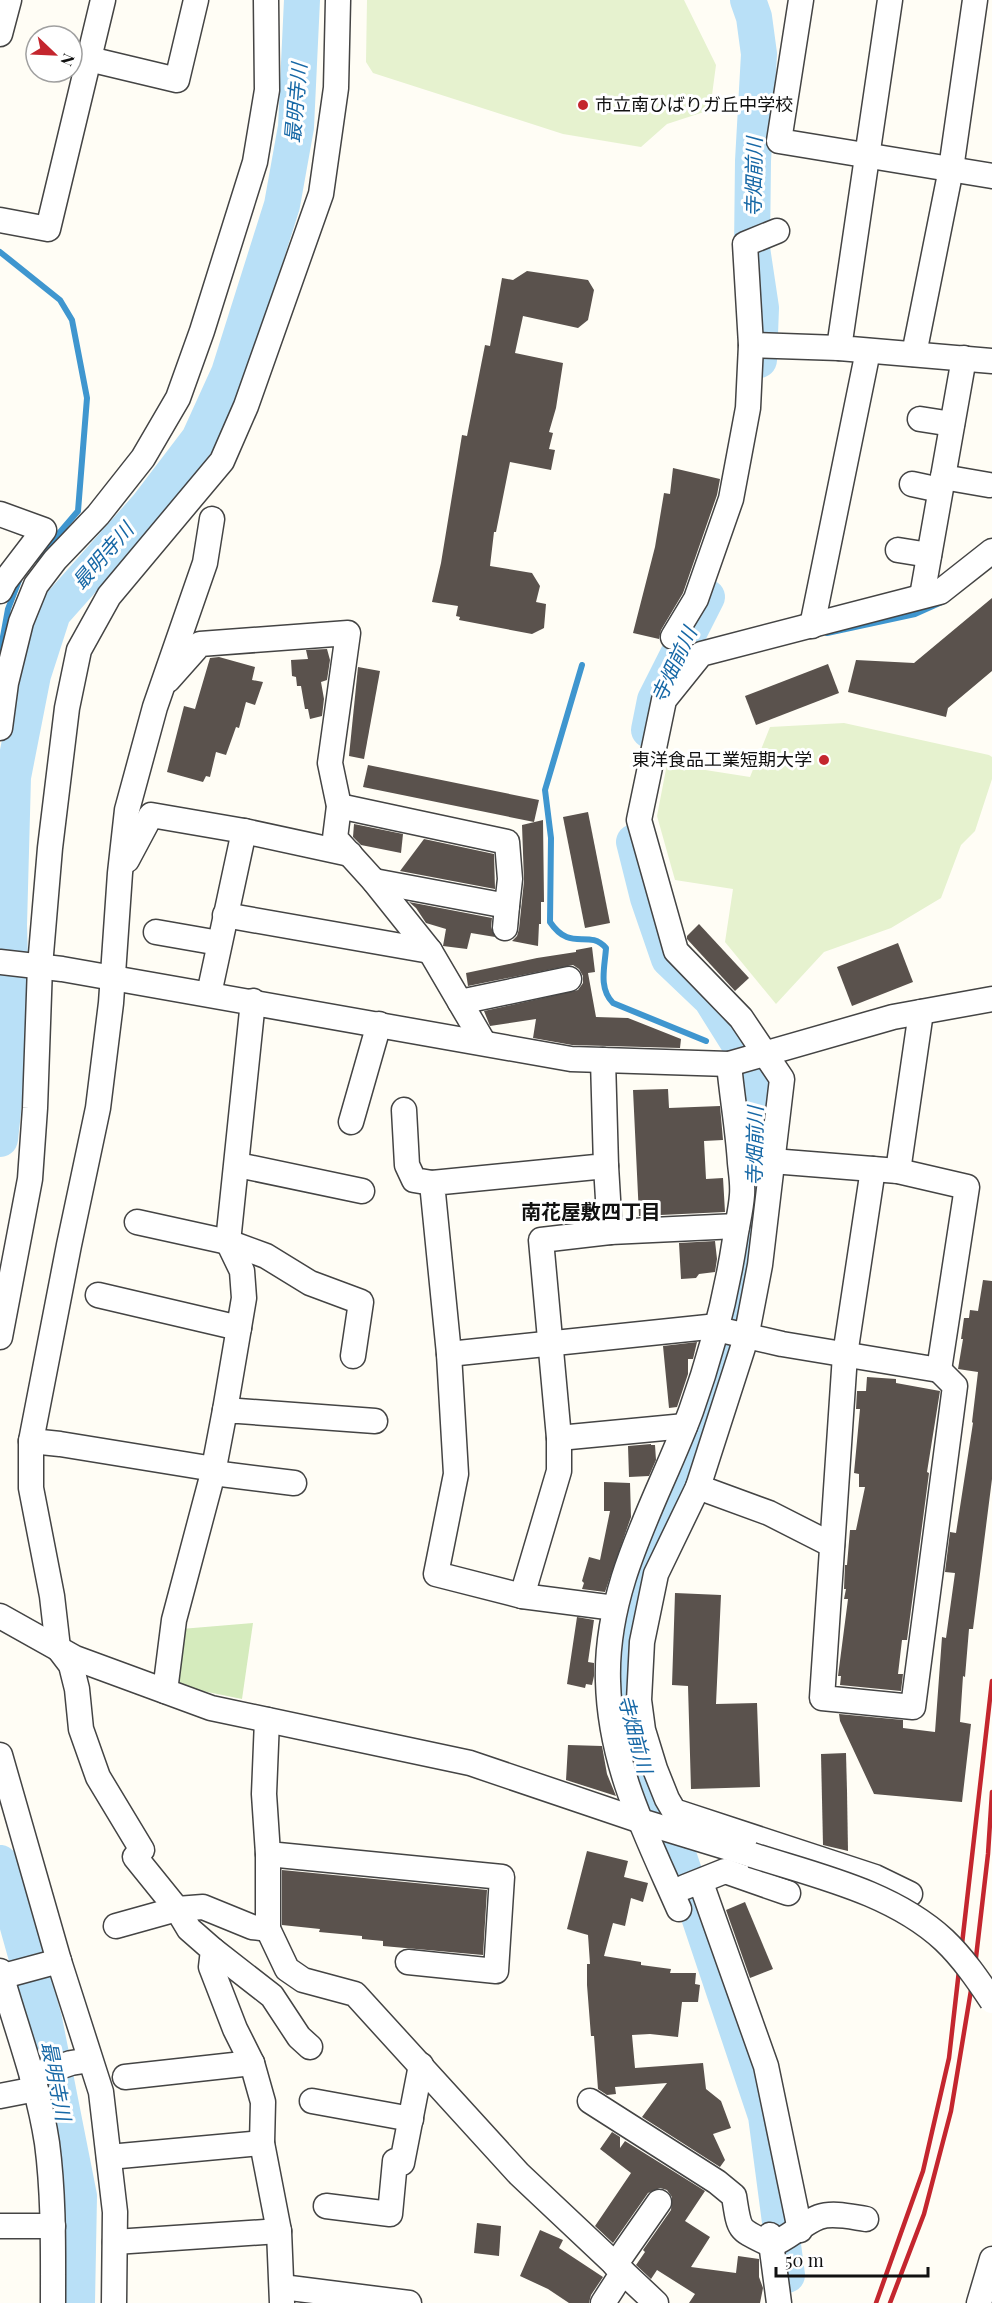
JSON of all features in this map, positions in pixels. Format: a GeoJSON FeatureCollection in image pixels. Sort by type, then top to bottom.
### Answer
{"type":"FeatureCollection","features":[{"type":"Feature","properties":{"kind":"street"},"geometry":{"type":"LineString","coordinates":[[0,34],[9,0]]}},
{"type":"Feature","properties":{"kind":"street"},"geometry":{"type":"LineString","coordinates":[[0,220],[48,229],[103,0]]}},
{"type":"Feature","properties":{"kind":"street"},"geometry":{"type":"LineString","coordinates":[[89,59],[177,80],[196,0]]}},
{"type":"Feature","properties":{"kind":"street"},"geometry":{"type":"LineString","coordinates":[[0,1337],[30,1179],[34,966],[67,708],[79,650],[109,596],[222,461],[246,406],[321,194],[336,88],[338,0]]}},
{"type":"Feature","properties":{"kind":"street"},"geometry":{"type":"LineString","coordinates":[[801,0],[779,141],[992,176]]}},
{"type":"Feature","properties":{"kind":"street"},"geometry":{"type":"LineString","coordinates":[[839,348],[890,0]]}},
{"type":"Feature","properties":{"kind":"street"},"geometry":{"type":"LineString","coordinates":[[914,354],[951,169],[975,0]]}},
{"type":"Feature","properties":{"kind":"street"},"geometry":{"type":"LineString","coordinates":[[0,728],[6,683],[21,622],[36,585],[55,560],[98,515],[143,458],[178,398],[202,331],[255,162],[267,90],[261,1]]}},
{"type":"Feature","properties":{"kind":"street"},"geometry":{"type":"LineString","coordinates":[[673,638],[696,599],[731,499],[748,408],[757,345],[745,244],[777,231]]}},
{"type":"Feature","properties":{"kind":"street"},"geometry":{"type":"LineString","coordinates":[[757,345],[839,348],[992,361]]}},
{"type":"Feature","properties":{"kind":"street"},"geometry":{"type":"LineString","coordinates":[[812,626],[868,351]]}},
{"type":"Feature","properties":{"kind":"street"},"geometry":{"type":"LineString","coordinates":[[922,596],[964,358]]}},
{"type":"Feature","properties":{"kind":"street"},"geometry":{"type":"LineString","coordinates":[[920,419],[952,424]]}},
{"type":"Feature","properties":{"kind":"street"},"geometry":{"type":"LineString","coordinates":[[912,484],[989,485]]}},
{"type":"Feature","properties":{"kind":"street"},"geometry":{"type":"LineString","coordinates":[[0,514],[44,530],[4,582],[0,591]]}},
{"type":"Feature","properties":{"kind":"street"},"geometry":{"type":"LineString","coordinates":[[212,519],[205,563],[161,688],[128,810],[120,873],[113,978],[98,1108],[31,1441],[31,1488],[52,1596],[58,1648],[71,1665],[77,1689],[81,1729],[98,1777],[142,1850],[135,1857],[177,1909],[189,1929],[272,1996],[299,2037],[310,2047]]}},
{"type":"Feature","properties":{"kind":"street"},"geometry":{"type":"LineString","coordinates":[[898,550],[929,555]]}},
{"type":"Feature","properties":{"kind":"street"},"geometry":{"type":"LineString","coordinates":[[788,1893],[725,1871],[701,1883],[676,1900],[619,1765],[610,1712],[607,1680],[615,1608],[625,1567],[673,1459],[717,1329],[742,1194],[746,1059],[741,1018],[676,951],[639,820],[664,700],[701,654],[940,592],[992,551]]}},
{"type":"Feature","properties":{"kind":"street"},"geometry":{"type":"LineString","coordinates":[[161,688],[200,644],[348,633],[330,763],[339,806],[335,838],[374,881],[430,951],[484,1043]]}},
{"type":"Feature","properties":{"kind":"street"},"geometry":{"type":"LineString","coordinates":[[339,806],[507,842],[510,879],[506,917],[374,881]]}},
{"type":"Feature","properties":{"kind":"street"},"geometry":{"type":"LineString","coordinates":[[120,873],[151,814],[350,854]]}},
{"type":"Feature","properties":{"kind":"street"},"geometry":{"type":"LineString","coordinates":[[209,994],[244,831]]}},
{"type":"Feature","properties":{"kind":"street"},"geometry":{"type":"LineString","coordinates":[[225,915],[430,951]]}},
{"type":"Feature","properties":{"kind":"street"},"geometry":{"type":"LineString","coordinates":[[156,932],[219,943]]}},
{"type":"Feature","properties":{"kind":"street"},"geometry":{"type":"LineString","coordinates":[[0,962],[253,1001],[571,1059],[746,1059],[893,1017],[992,999]]}},
{"type":"Feature","properties":{"kind":"street"},"geometry":{"type":"LineString","coordinates":[[460,1002],[569,979]]}},
{"type":"Feature","properties":{"kind":"street"},"geometry":{"type":"LineString","coordinates":[[165,1691],[174,1620],[213,1471],[244,1298],[242,1271],[228,1242],[238,1165],[253,1001]]}},
{"type":"Feature","properties":{"kind":"street"},"geometry":{"type":"LineString","coordinates":[[898,1171],[921,1012]]}},
{"type":"Feature","properties":{"kind":"street"},"geometry":{"type":"LineString","coordinates":[[351,1122],[379,1024]]}},
{"type":"Feature","properties":{"kind":"street"},"geometry":{"type":"LineString","coordinates":[[746,1059],[782,1079],[760,1265],[746,1336],[698,1487],[656,1574],[642,1642],[639,1700],[643,1730],[667,1799],[674,1811],[874,1877],[910,1894]]}},
{"type":"Feature","properties":{"kind":"street"},"geometry":{"type":"LineString","coordinates":[[603,1060],[610,1232]]}},
{"type":"Feature","properties":{"kind":"street"},"geometry":{"type":"LineString","coordinates":[[404,1110],[407,1165],[414,1180],[432,1183],[606,1166]]}},
{"type":"Feature","properties":{"kind":"street"},"geometry":{"type":"LineString","coordinates":[[772,1161],[898,1171],[967,1187],[939,1370]]}},
{"type":"Feature","properties":{"kind":"street"},"geometry":{"type":"LineString","coordinates":[[238,1165],[362,1191]]}},
{"type":"Feature","properties":{"kind":"street"},"geometry":{"type":"LineString","coordinates":[[448,1354],[708,1327],[845,1355],[939,1370],[955,1386],[913,1707],[822,1698],[845,1355],[873,1169]]}},
{"type":"Feature","properties":{"kind":"street"},"geometry":{"type":"LineString","coordinates":[[432,1183],[448,1354],[456,1474],[436,1574],[522,1596],[615,1608]]}},
{"type":"Feature","properties":{"kind":"street"},"geometry":{"type":"LineString","coordinates":[[137,1222],[228,1242],[266,1257],[310,1283],[361,1302],[353,1356]]}},
{"type":"Feature","properties":{"kind":"street"},"geometry":{"type":"LineString","coordinates":[[522,1596],[559,1471],[559,1438],[541,1240],[610,1232],[737,1226]]}},
{"type":"Feature","properties":{"kind":"street"},"geometry":{"type":"LineString","coordinates":[[98,1295],[239,1328]]}},
{"type":"Feature","properties":{"kind":"street"},"geometry":{"type":"LineString","coordinates":[[225,1410],[363,1414]]}},
{"type":"Feature","properties":{"kind":"street"},"geometry":{"type":"LineString","coordinates":[[559,1438],[685,1426]]}},
{"type":"Feature","properties":{"kind":"street"},"geometry":{"type":"LineString","coordinates":[[31,1441],[294,1483]]}},
{"type":"Feature","properties":{"kind":"street"},"geometry":{"type":"LineString","coordinates":[[698,1487],[769,1513],[832,1545]]}},
{"type":"Feature","properties":{"kind":"street"},"geometry":{"type":"LineString","coordinates":[[0,1616],[75,1658],[211,1708],[470,1763],[684,1835],[854,1888],[884,1900],[913,1917],[944,1940],[974,1974],[992,2001]]}},
{"type":"Feature","properties":{"kind":"street"},"geometry":{"type":"LineString","coordinates":[[267,1720],[264,1794],[268,1854],[268,1929],[287,1969],[303,1980],[355,1994],[519,2174],[656,2303]]}},
{"type":"Feature","properties":{"kind":"street"},"geometry":{"type":"LineString","coordinates":[[0,1755],[57,1962],[101,2092],[115,2212],[114,2303]]}},
{"type":"Feature","properties":{"kind":"street"},"geometry":{"type":"LineString","coordinates":[[268,1854],[502,1876],[496,1971],[408,1962]]}},
{"type":"Feature","properties":{"kind":"street"},"geometry":{"type":"LineString","coordinates":[[701,1883],[766,2066],[781,2238],[779,2303]]}},
{"type":"Feature","properties":{"kind":"street"},"geometry":{"type":"LineString","coordinates":[[116,1926],[177,1909],[203,1907],[252,1927],[268,1929]]}},
{"type":"Feature","properties":{"kind":"street"},"geometry":{"type":"LineString","coordinates":[[213,1950],[211,1967],[235,2029],[252,2063],[263,2102],[262,2143],[279,2231],[282,2295],[409,2303]]}},
{"type":"Feature","properties":{"kind":"street"},"geometry":{"type":"LineString","coordinates":[[53,2303],[52,2226],[47,2143],[34,2083],[2,1975],[57,1962]]}},
{"type":"Feature","properties":{"kind":"street"},"geometry":{"type":"LineString","coordinates":[[0,2096],[34,2083],[71,2063],[90,2060]]}},
{"type":"Feature","properties":{"kind":"street"},"geometry":{"type":"LineString","coordinates":[[124,2077],[252,2063]]}},
{"type":"Feature","properties":{"kind":"street"},"geometry":{"type":"LineString","coordinates":[[326,2206],[390,2214],[395,2161],[402,2163],[421,2065]]}},
{"type":"Feature","properties":{"kind":"street"},"geometry":{"type":"LineString","coordinates":[[312,2101],[411,2119]]}},
{"type":"Feature","properties":{"kind":"street"},"geometry":{"type":"LineString","coordinates":[[590,2101],[717,2182],[734,2196],[739,2226],[744,2232],[781,2238],[819,2217],[830,2215],[866,2219]]}},
{"type":"Feature","properties":{"kind":"street"},"geometry":{"type":"LineString","coordinates":[[109,2157],[262,2143]]}},
{"type":"Feature","properties":{"kind":"street"},"geometry":{"type":"LineString","coordinates":[[603,2303],[619,2269],[659,2202]]}},
{"type":"Feature","properties":{"kind":"street"},"geometry":{"type":"LineString","coordinates":[[0,2226],[52,2226]]}},
{"type":"Feature","properties":{"kind":"street"},"geometry":{"type":"LineString","coordinates":[[115,2242],[279,2231]]}},
{"type":"Feature","properties":{"kind":"street"},"geometry":{"type":"LineString","coordinates":[[979,2303],[992,2259]]}},
{"type":"Feature","properties":{"kind":"green space","name":"市立南ひばりガ丘中学校"},"geometry":{"type":"Polygon","coordinates":[[[367,0],[684,0],[716,65],[710,110],[667,124],[641,147],[563,134],[373,73],[366,62],[367,0]]]}},
{"type":"Feature","properties":{"kind":"green space"},"geometry":{"type":"Polygon","coordinates":[[[844,723],[989,755],[992,757],[992,779],[975,831],[961,845],[941,898],[891,928],[824,952],[776,1004],[725,942],[733,889],[675,880],[657,816],[667,764],[750,777],[770,727],[844,723]]]}},
{"type":"Feature","properties":{"kind":"green space"},"geometry":{"type":"Polygon","coordinates":[[[253,1623],[242,1699],[188,1688],[175,1683],[181,1629],[253,1623]]]}},
{"type":"Feature","properties":{"kind":"building"},"geometry":{"type":"Polygon","coordinates":[[[527,271],[588,280],[594,290],[588,320],[578,328],[523,316],[515,353],[563,363],[556,408],[549,432],[553,433],[549,449],[555,450],[551,470],[510,462],[496,532],[494,532],[490,566],[532,573],[540,586],[536,602],[546,604],[544,628],[532,634],[459,620],[460,617],[456,616],[458,606],[432,602],[441,563],[462,435],[467,436],[485,345],[490,346],[502,278],[513,280],[527,271]]]}},
{"type":"Feature","properties":{"kind":"building"},"geometry":{"type":"Polygon","coordinates":[[[673,468],[720,479],[717,495],[683,593],[661,630],[659,639],[633,633],[655,547],[664,493],[670,494],[673,468]]]}},
{"type":"Feature","properties":{"kind":"building"},"geometry":{"type":"Polygon","coordinates":[[[992,598],[992,671],[948,708],[946,717],[848,692],[856,660],[914,663],[992,598]]]}},
{"type":"Feature","properties":{"kind":"building"},"geometry":{"type":"Polygon","coordinates":[[[327,649],[330,660],[327,680],[321,682],[324,699],[322,716],[310,719],[308,709],[305,709],[301,686],[297,686],[296,677],[292,676],[291,660],[308,659],[306,650],[327,649]]]}},
{"type":"Feature","properties":{"kind":"building"},"geometry":{"type":"Polygon","coordinates":[[[219,657],[255,667],[252,680],[263,682],[255,705],[246,702],[239,728],[236,727],[226,755],[216,752],[210,777],[206,776],[203,782],[167,772],[184,706],[195,709],[210,658],[219,657]]]}},
{"type":"Feature","properties":{"kind":"building"},"geometry":{"type":"Polygon","coordinates":[[[828,664],[839,693],[756,725],[745,696],[828,664]]]}},
{"type":"Feature","properties":{"kind":"building"},"geometry":{"type":"Polygon","coordinates":[[[358,667],[380,671],[364,759],[349,756],[358,667]]]}},
{"type":"Feature","properties":{"kind":"building"},"geometry":{"type":"Polygon","coordinates":[[[368,765],[539,800],[534,822],[363,787],[368,765]]]}},
{"type":"Feature","properties":{"kind":"building"},"geometry":{"type":"Polygon","coordinates":[[[588,812],[610,923],[585,928],[563,817],[588,812]]]}},
{"type":"Feature","properties":{"kind":"building"},"geometry":{"type":"Polygon","coordinates":[[[543,820],[544,902],[541,902],[538,946],[512,941],[519,929],[524,881],[522,825],[543,820]]]}},
{"type":"Feature","properties":{"kind":"building"},"geometry":{"type":"Polygon","coordinates":[[[354,824],[403,834],[401,853],[361,845],[353,837],[354,824]]]}},
{"type":"Feature","properties":{"kind":"building"},"geometry":{"type":"Polygon","coordinates":[[[424,839],[494,854],[495,889],[400,871],[424,839]]]}},
{"type":"Feature","properties":{"kind":"building"},"geometry":{"type":"Polygon","coordinates":[[[409,902],[492,918],[491,927],[495,937],[471,933],[467,949],[443,946],[446,929],[426,923],[409,902]]]}},
{"type":"Feature","properties":{"kind":"building"},"geometry":{"type":"Polygon","coordinates":[[[699,924],[749,978],[735,991],[687,939],[687,936],[699,924]]]}},
{"type":"Feature","properties":{"kind":"building"},"geometry":{"type":"Polygon","coordinates":[[[898,943],[913,982],[852,1006],[837,967],[898,943]]]}},
{"type":"Feature","properties":{"kind":"building"},"geometry":{"type":"Polygon","coordinates":[[[592,947],[595,972],[588,973],[596,1017],[628,1018],[681,1039],[680,1048],[572,1045],[533,1038],[536,1019],[490,1026],[484,1011],[578,990],[583,983],[583,976],[573,965],[468,986],[466,973],[592,947]]]}},
{"type":"Feature","properties":{"kind":"building"},"geometry":{"type":"Polygon","coordinates":[[[668,1089],[669,1108],[720,1106],[723,1140],[704,1141],[706,1179],[723,1178],[725,1212],[639,1216],[633,1090],[668,1089]]]}},
{"type":"Feature","properties":{"kind":"building"},"geometry":{"type":"Polygon","coordinates":[[[715,1241],[717,1259],[715,1272],[699,1274],[696,1278],[681,1279],[679,1243],[715,1241]]]}},
{"type":"Feature","properties":{"kind":"building"},"geometry":{"type":"Polygon","coordinates":[[[983,1280],[992,1281],[992,1479],[973,1629],[969,1629],[965,1677],[963,1676],[960,1722],[971,1724],[962,1802],[874,1794],[840,1721],[839,1714],[903,1720],[903,1728],[935,1732],[942,1637],[946,1638],[955,1573],[945,1572],[950,1532],[956,1533],[973,1423],[978,1372],[958,1369],[963,1339],[961,1339],[964,1318],[969,1318],[970,1310],[978,1311],[983,1280]]]}},
{"type":"Feature","properties":{"kind":"building"},"geometry":{"type":"Polygon","coordinates":[[[697,1342],[693,1359],[688,1359],[688,1374],[677,1407],[669,1408],[663,1346],[697,1342]]]}},
{"type":"Feature","properties":{"kind":"building"},"geometry":{"type":"Polygon","coordinates":[[[867,1377],[896,1379],[896,1383],[940,1391],[927,1472],[929,1473],[907,1640],[902,1640],[898,1674],[903,1674],[901,1691],[840,1685],[841,1676],[838,1676],[848,1599],[844,1599],[846,1589],[844,1589],[850,1530],[856,1530],[865,1487],[859,1487],[859,1474],[854,1473],[860,1409],[856,1409],[857,1391],[866,1391],[867,1377]]]}},
{"type":"Feature","properties":{"kind":"building"},"geometry":{"type":"Polygon","coordinates":[[[655,1445],[656,1460],[649,1476],[629,1477],[628,1446],[655,1445]]]}},
{"type":"Feature","properties":{"kind":"building"},"geometry":{"type":"Polygon","coordinates":[[[604,1482],[630,1483],[631,1517],[605,1592],[582,1589],[589,1557],[600,1560],[610,1511],[604,1511],[604,1482]]]}},
{"type":"Feature","properties":{"kind":"building"},"geometry":{"type":"Polygon","coordinates":[[[675,1593],[721,1595],[716,1704],[757,1703],[760,1787],[691,1789],[688,1686],[672,1685],[675,1593]]]}},
{"type":"Feature","properties":{"kind":"building"},"geometry":{"type":"Polygon","coordinates":[[[577,1617],[594,1620],[588,1662],[594,1663],[594,1676],[592,1685],[586,1684],[585,1688],[567,1684],[577,1617]]]}},
{"type":"Feature","properties":{"kind":"building"},"geometry":{"type":"Polygon","coordinates":[[[568,1745],[602,1746],[607,1774],[616,1796],[566,1780],[568,1745]]]}},
{"type":"Feature","properties":{"kind":"building"},"geometry":{"type":"Polygon","coordinates":[[[846,1753],[848,1851],[823,1845],[821,1754],[846,1753]]]}},
{"type":"Feature","properties":{"kind":"building"},"geometry":{"type":"Polygon","coordinates":[[[587,1851],[628,1861],[624,1877],[648,1883],[643,1902],[631,1898],[625,1926],[613,1923],[604,1956],[671,1969],[670,1973],[696,1973],[695,1984],[700,1985],[698,2002],[682,2002],[678,2037],[632,2035],[635,2068],[703,2063],[706,2089],[721,2101],[731,2128],[713,2134],[725,2160],[720,2167],[642,2117],[667,2083],[615,2087],[616,2094],[607,2095],[598,2089],[587,1985],[587,1964],[590,1964],[588,1935],[567,1929],[587,1851]]]}},
{"type":"Feature","properties":{"kind":"building"},"geometry":{"type":"Polygon","coordinates":[[[282,1870],[487,1890],[483,1955],[383,1946],[383,1941],[362,1939],[362,1936],[319,1932],[320,1929],[282,1925],[282,1870]]]}},
{"type":"Feature","properties":{"kind":"building"},"geometry":{"type":"Polygon","coordinates":[[[745,1902],[773,1969],[750,1978],[726,1910],[745,1902]]]}},
{"type":"Feature","properties":{"kind":"building"},"geometry":{"type":"Polygon","coordinates":[[[612,2132],[620,2137],[620,2148],[625,2141],[705,2191],[685,2221],[710,2237],[691,2267],[736,2273],[738,2256],[759,2259],[759,2277],[763,2288],[760,2303],[689,2303],[695,2294],[657,2270],[651,2279],[636,2265],[645,2252],[643,2250],[671,2210],[672,2197],[667,2190],[660,2188],[648,2193],[613,2243],[595,2226],[631,2173],[600,2149],[612,2132]]]}},
{"type":"Feature","properties":{"kind":"building"},"geometry":{"type":"Polygon","coordinates":[[[477,2223],[501,2226],[499,2256],[474,2253],[477,2223]]]}},
{"type":"Feature","properties":{"kind":"building"},"geometry":{"type":"Polygon","coordinates":[[[540,2230],[563,2240],[559,2248],[603,2277],[591,2295],[589,2303],[569,2303],[548,2289],[520,2276],[540,2230]]]}},
{"type":"Feature","properties":{"kind":"waterway","name":"最明寺川"},"geometry":{"type":"LineString","coordinates":[[0,1139],[12,1029],[9,925],[13,777],[33,675],[53,613],[148,506],[199,439],[229,373],[282,205],[296,127],[302,0]]}},
{"type":"Feature","properties":{"kind":"waterway","name":"寺畑前川"},"geometry":{"type":"LineString","coordinates":[[748,0],[754,17],[759,54],[753,161],[752,248],[761,308],[759,360]]}},
{"type":"Feature","properties":{"kind":"waterway"},"geometry":{"type":"LineString","coordinates":[[0,252],[60,300],[72,320],[87,398],[78,511],[37,559]]}},
{"type":"Feature","properties":{"kind":"waterway"},"geometry":{"type":"LineString","coordinates":[[0,653],[8,609],[20,578]]}},
{"type":"Feature","properties":{"kind":"waterway","name":"寺畑前川"},"geometry":{"type":"LineString","coordinates":[[649,730],[655,700],[707,597]]}},
{"type":"Feature","properties":{"kind":"waterway"},"geometry":{"type":"LineString","coordinates":[[827,633],[915,614],[944,601]]}},
{"type":"Feature","properties":{"kind":"waterway"},"geometry":{"type":"LineString","coordinates":[[582,665],[545,790],[551,838],[550,922],[565,936],[572,939],[593,940],[606,948],[604,984],[605,991],[613,1003],[706,1041]]}},
{"type":"Feature","properties":{"kind":"waterway","name":"寺畑前川"},"geometry":{"type":"LineString","coordinates":[[634,842],[648,898],[669,959],[711,999],[741,1047],[755,1096],[756,1185],[739,1301],[730,1344],[629,1611],[622,1652],[622,1693],[636,1749],[670,1841],[676,1848],[766,2116],[787,2275]]}},
{"type":"Feature","properties":{"kind":"waterway","name":"最明寺川"},"geometry":{"type":"LineString","coordinates":[[0,1121],[2,1127]]}},
{"type":"Feature","properties":{"kind":"waterway","name":"最明寺川"},"geometry":{"type":"LineString","coordinates":[[0,1863],[44,2019],[79,2196],[77,2303]]}},
{"type":"Feature","properties":{"kind":"railway"},"geometry":{"type":"LineString","coordinates":[[876,2303],[923,2171],[949,2058],[992,1681]]}},
{"type":"Feature","properties":{"kind":"railway"},"geometry":{"type":"LineString","coordinates":[[890,2303],[924,2214],[951,2111],[975,1966],[988,1854],[992,1792]]}},
{"type":"Feature","properties":{"kind":"place","name":"市立南ひばりガ丘中学校"},"geometry":{"type":"Point","coordinates":[583,105]}},
{"type":"Feature","properties":{"kind":"place","name":"東洋食品工業短期大学"},"geometry":{"type":"Point","coordinates":[824,760]}},
{"type":"Feature","properties":{"kind":"district","name":"南花屋敷四丁目"},"geometry":{"type":"Point","coordinates":[591,1212]}}]}
